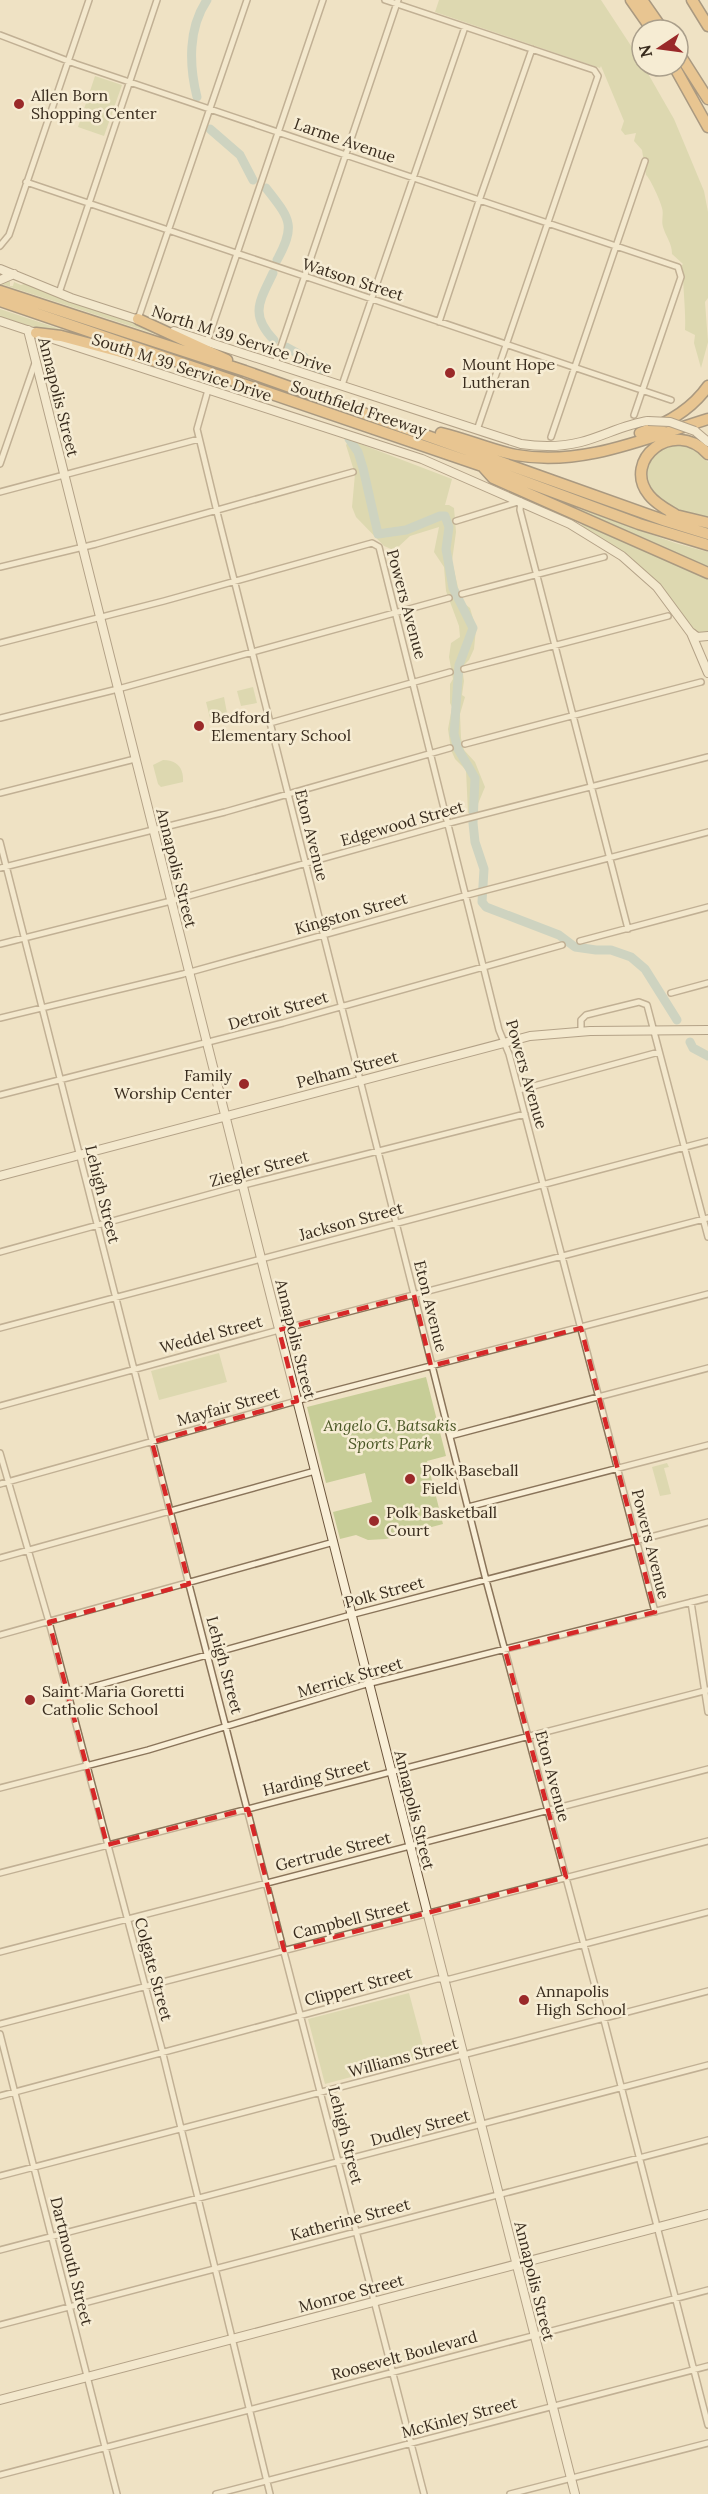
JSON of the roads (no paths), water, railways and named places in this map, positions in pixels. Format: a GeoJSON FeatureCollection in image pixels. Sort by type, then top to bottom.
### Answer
{"type":"FeatureCollection","features":[{"type":"Feature","properties":{"kind":"highway"},"geometry":{"type":"LineString","coordinates":[[631,0],[644,18]]}},
{"type":"Feature","properties":{"kind":"highway"},"geometry":{"type":"LineString","coordinates":[[642,0],[655,18]]}},
{"type":"Feature","properties":{"kind":"highway"},"geometry":{"type":"LineString","coordinates":[[692,0],[708,26]]}},
{"type":"Feature","properties":{"kind":"highway"},"geometry":{"type":"LineString","coordinates":[[700,0],[708,13]]}},
{"type":"Feature","properties":{"kind":"highway"},"geometry":{"type":"LineString","coordinates":[[690,71],[708,99]]}},
{"type":"Feature","properties":{"kind":"highway"},"geometry":{"type":"LineString","coordinates":[[681,78],[708,127]]}},
{"type":"Feature","properties":{"kind":"highway","name":"Southfield Freeway"},"geometry":{"type":"LineString","coordinates":[[0,291],[245,371],[708,534]]}},
{"type":"Feature","properties":{"kind":"highway","name":"Southfield Freeway"},"geometry":{"type":"LineString","coordinates":[[0,301],[270,393],[639,524],[708,545]]}},
{"type":"Feature","properties":{"kind":"highway"},"geometry":{"type":"LineString","coordinates":[[138,320],[222,357],[245,371]]}},
{"type":"Feature","properties":{"kind":"highway"},"geometry":{"type":"LineString","coordinates":[[32,332],[87,343],[270,393]]}},
{"type":"Feature","properties":{"kind":"highway"},"geometry":{"type":"LineString","coordinates":[[560,458],[631,436],[661,424],[692,404],[708,386]]}},
{"type":"Feature","properties":{"kind":"highway"},"geometry":{"type":"LineString","coordinates":[[394,423],[447,435],[515,455],[560,458],[604,450],[708,419]]}},
{"type":"Feature","properties":{"kind":"highway"},"geometry":{"type":"LineString","coordinates":[[676,515],[653,500],[645,489],[642,473],[646,458],[658,445],[678,439],[695,443],[708,454]]}},
{"type":"Feature","properties":{"kind":"highway"},"geometry":{"type":"LineString","coordinates":[[483,468],[493,478],[708,573]]}},
{"type":"Feature","properties":{"kind":"highway"},"geometry":{"type":"LineString","coordinates":[[612,502],[630,502],[708,523]]}},
{"type":"Feature","properties":{"kind":"street"},"geometry":{"type":"LineString","coordinates":[[0,246],[9,235],[89,0]]}},
{"type":"Feature","properties":{"kind":"street"},"geometry":{"type":"LineString","coordinates":[[59,293],[157,0]]}},
{"type":"Feature","properties":{"kind":"street"},"geometry":{"type":"LineString","coordinates":[[138,320],[247,0]]}},
{"type":"Feature","properties":{"kind":"street"},"geometry":{"type":"LineString","coordinates":[[207,342],[323,0]]}},
{"type":"Feature","properties":{"kind":"street"},"geometry":{"type":"LineString","coordinates":[[385,0],[397,2],[594,70],[597,74],[598,79],[477,430]]}},
{"type":"Feature","properties":{"kind":"street"},"geometry":{"type":"LineString","coordinates":[[274,364],[397,2]]}},
{"type":"Feature","properties":{"kind":"street"},"geometry":{"type":"LineString","coordinates":[[342,385],[465,27]]}},
{"type":"Feature","properties":{"kind":"street","name":"Larme Avenue"},"geometry":{"type":"LineString","coordinates":[[0,35],[209,109],[676,266],[681,270],[681,277],[642,391]]}},
{"type":"Feature","properties":{"kind":"street"},"geometry":{"type":"LineString","coordinates":[[439,322],[532,49]]}},
{"type":"Feature","properties":{"kind":"street"},"geometry":{"type":"LineString","coordinates":[[551,437],[645,161]]}},
{"type":"Feature","properties":{"kind":"street","name":"Watson Street"},"geometry":{"type":"LineString","coordinates":[[26,182],[671,400]]}},
{"type":"Feature","properties":{"kind":"street","name":"North M 39 Service Drive"},"geometry":{"type":"LineString","coordinates":[[0,268],[59,293],[138,320],[521,444],[551,446],[582,442],[631,424],[648,421],[670,422],[694,431],[708,442]]}},
{"type":"Feature","properties":{"kind":"street"},"geometry":{"type":"LineString","coordinates":[[0,280],[14,274]]}},
{"type":"Feature","properties":{"kind":"street","name":"South M 39 Service Drive"},"geometry":{"type":"LineString","coordinates":[[0,321],[391,448],[463,476],[583,531],[631,562],[664,595],[691,633],[708,673]]}},
{"type":"Feature","properties":{"kind":"street","name":"Annapolis Street"},"geometry":{"type":"LineString","coordinates":[[32,332],[36,361],[206,1043],[575,2494]]}},
{"type":"Feature","properties":{"kind":"street"},"geometry":{"type":"LineString","coordinates":[[0,464],[36,361]]}},
{"type":"Feature","properties":{"kind":"street","name":"Eton Avenue"},"geometry":{"type":"LineString","coordinates":[[208,390],[197,423],[216,510],[486,1580],[585,1944],[708,2425]]}},
{"type":"Feature","properties":{"kind":"street"},"geometry":{"type":"LineString","coordinates":[[634,415],[642,391]]}},
{"type":"Feature","properties":{"kind":"street"},"geometry":{"type":"LineString","coordinates":[[0,492],[199,439]]}},
{"type":"Feature","properties":{"kind":"street"},"geometry":{"type":"LineString","coordinates":[[0,567],[353,472]]}},
{"type":"Feature","properties":{"kind":"street"},"geometry":{"type":"LineString","coordinates":[[456,521],[520,501],[520,510],[572,717],[628,929]]}},
{"type":"Feature","properties":{"kind":"street","name":"Powers Avenue"},"geometry":{"type":"LineString","coordinates":[[234,581],[372,543],[379,547],[499,1030],[505,1042],[519,1090],[654,1612]]}},
{"type":"Feature","properties":{"kind":"street"},"geometry":{"type":"LineString","coordinates":[[462,594],[604,557]]}},
{"type":"Feature","properties":{"kind":"street"},"geometry":{"type":"LineString","coordinates":[[0,643],[234,581]]}},
{"type":"Feature","properties":{"kind":"street"},"geometry":{"type":"LineString","coordinates":[[0,718],[118,689],[449,598]]}},
{"type":"Feature","properties":{"kind":"street"},"geometry":{"type":"LineString","coordinates":[[464,669],[668,616]]}},
{"type":"Feature","properties":{"kind":"street"},"geometry":{"type":"LineString","coordinates":[[691,633],[697,637],[708,636]]}},
{"type":"Feature","properties":{"kind":"street"},"geometry":{"type":"LineString","coordinates":[[270,723],[450,672]]}},
{"type":"Feature","properties":{"kind":"street"},"geometry":{"type":"LineString","coordinates":[[465,744],[702,682]]}},
{"type":"Feature","properties":{"kind":"street"},"geometry":{"type":"LineString","coordinates":[[3,867],[153,831],[450,748]]}},
{"type":"Feature","properties":{"kind":"street","name":"Edgewood Street"},"geometry":{"type":"LineString","coordinates":[[0,944],[171,901],[466,819],[708,757]]}},
{"type":"Feature","properties":{"kind":"street"},"geometry":{"type":"LineString","coordinates":[[0,793],[135,759]]}},
{"type":"Feature","properties":{"kind":"street","name":"Kingston Street"},"geometry":{"type":"LineString","coordinates":[[0,1018],[189,972],[476,892],[708,832]]}},
{"type":"Feature","properties":{"kind":"street","name":"Lehigh Street"},"geometry":{"type":"LineString","coordinates":[[0,842],[3,867],[42,1007],[424,2494]]}},
{"type":"Feature","properties":{"kind":"street"},"geometry":{"type":"LineString","coordinates":[[580,941],[708,907]]}},
{"type":"Feature","properties":{"kind":"street","name":"Detroit Street"},"geometry":{"type":"LineString","coordinates":[[0,1095],[206,1043],[562,945]]}},
{"type":"Feature","properties":{"kind":"street"},"geometry":{"type":"LineString","coordinates":[[671,993],[708,983]]}},
{"type":"Feature","properties":{"kind":"street"},"geometry":{"type":"LineString","coordinates":[[581,1032],[581,1020],[586,1015],[639,1002],[644,1003],[648,1008],[684,1148],[706,1219],[708,1237]]}},
{"type":"Feature","properties":{"kind":"street","name":"Pelham Street"},"geometry":{"type":"LineString","coordinates":[[0,1176],[505,1042],[551,1033],[708,1030]]}},
{"type":"Feature","properties":{"kind":"street"},"geometry":{"type":"LineString","coordinates":[[519,1090],[659,1052]]}},
{"type":"Feature","properties":{"kind":"street","name":"Ziegler Street"},"geometry":{"type":"LineString","coordinates":[[0,1252],[242,1186],[525,1114]]}},
{"type":"Feature","properties":{"kind":"street","name":"Jackson Street"},"geometry":{"type":"LineString","coordinates":[[0,1328],[708,1141]]}},
{"type":"Feature","properties":{"kind":"street","name":"Weddel Street"},"geometry":{"type":"LineString","coordinates":[[0,1406],[279,1330],[706,1219]]}},
{"type":"Feature","properties":{"kind":"street","name":"Mayfair Street"},"geometry":{"type":"LineString","coordinates":[[0,1484],[431,1365],[708,1294]]}},
{"type":"Feature","properties":{"kind":"street"},"geometry":{"type":"LineString","coordinates":[[450,1436],[708,1368]]}},
{"type":"Feature","properties":{"kind":"street"},"geometry":{"type":"LineString","coordinates":[[468,1508],[708,1445]]}},
{"type":"Feature","properties":{"kind":"street","name":"Colgate Street"},"geometry":{"type":"LineString","coordinates":[[0,1453],[49,1622],[145,1986],[270,2494]]}},
{"type":"Feature","properties":{"kind":"street"},"geometry":{"type":"LineString","coordinates":[[0,1558],[315,1471]]}},
{"type":"Feature","properties":{"kind":"street","name":"Polk Street"},"geometry":{"type":"LineString","coordinates":[[68,1694],[352,1614],[708,1522]]}},
{"type":"Feature","properties":{"kind":"street"},"geometry":{"type":"LineString","coordinates":[[0,1635],[334,1542]]}},
{"type":"Feature","properties":{"kind":"street","name":"Merrick Street"},"geometry":{"type":"LineString","coordinates":[[0,1788],[227,1727],[369,1684],[708,1598]]}},
{"type":"Feature","properties":{"kind":"street","name":"Powers Avenue"},"geometry":{"type":"LineString","coordinates":[[691,1602],[708,1712]]}},
{"type":"Feature","properties":{"kind":"street","name":"Harding Street"},"geometry":{"type":"LineString","coordinates":[[0,1873],[706,1691]]}},
{"type":"Feature","properties":{"kind":"street","name":"Gertrude Street"},"geometry":{"type":"LineString","coordinates":[[0,1952],[708,1769]]}},
{"type":"Feature","properties":{"kind":"street","name":"Campbell Street"},"geometry":{"type":"LineString","coordinates":[[0,2024],[708,1840]]}},
{"type":"Feature","properties":{"kind":"street","name":"Clippert Street"},"geometry":{"type":"LineString","coordinates":[[0,2096],[301,2015],[708,1912]]}},
{"type":"Feature","properties":{"kind":"street","name":"Williams Street"},"geometry":{"type":"LineString","coordinates":[[0,2176],[708,1991]]}},
{"type":"Feature","properties":{"kind":"street","name":"Dartmouth Street"},"geometry":{"type":"LineString","coordinates":[[0,2034],[117,2494]]}},
{"type":"Feature","properties":{"kind":"street","name":"Dudley Street"},"geometry":{"type":"LineString","coordinates":[[0,2250],[708,2065]]}},
{"type":"Feature","properties":{"kind":"street","name":"Katherine Street"},"geometry":{"type":"LineString","coordinates":[[0,2325],[708,2140]]}},
{"type":"Feature","properties":{"kind":"street","name":"Monroe Street"},"geometry":{"type":"LineString","coordinates":[[0,2400],[708,2214]]}},
{"type":"Feature","properties":{"kind":"street","name":"Roosevelt Boulevard"},"geometry":{"type":"LineString","coordinates":[[0,2475],[708,2290]]}},
{"type":"Feature","properties":{"kind":"street","name":"McKinley Street"},"geometry":{"type":"LineString","coordinates":[[216,2494],[708,2366]]}},
{"type":"Feature","properties":{"kind":"street"},"geometry":{"type":"LineString","coordinates":[[510,2494],[708,2443]]}},
{"type":"Feature","properties":{"kind":"waterway"},"geometry":{"type":"LineString","coordinates":[[197,97],[192,60],[193,35],[196,22],[207,0]]}},
{"type":"Feature","properties":{"kind":"waterway"},"geometry":{"type":"LineString","coordinates":[[210,129],[240,155],[253,180]]}},
{"type":"Feature","properties":{"kind":"waterway"},"geometry":{"type":"LineString","coordinates":[[266,188],[285,214],[288,222],[287,238],[277,260]]}},
{"type":"Feature","properties":{"kind":"waterway"},"geometry":{"type":"LineString","coordinates":[[273,273],[261,300],[259,315],[266,331],[274,340]]}},
{"type":"Feature","properties":{"kind":"waterway"},"geometry":{"type":"LineString","coordinates":[[286,347],[304,357],[317,373]]}},
{"type":"Feature","properties":{"kind":"waterway"},"geometry":{"type":"LineString","coordinates":[[349,439],[358,452],[363,468],[378,534],[406,530],[440,516],[445,516],[449,527],[446,549],[453,588],[473,628],[459,665],[454,734],[458,749],[475,778],[473,823],[475,842],[484,869],[482,902],[486,907],[559,935],[575,947],[611,950],[631,957],[645,969],[677,1020]]}},
{"type":"Feature","properties":{"kind":"waterway"},"geometry":{"type":"LineString","coordinates":[[690,1042],[693,1048],[708,1056]]}},
{"type":"Feature","properties":{"kind":"place","name":"Allen Born Shopping Center"},"geometry":{"type":"Point","coordinates":[19,104]}},
{"type":"Feature","properties":{"kind":"place","name":"Mount Hope Lutheran"},"geometry":{"type":"Point","coordinates":[450,373]}},
{"type":"Feature","properties":{"kind":"place","name":"Bedford Elementary School"},"geometry":{"type":"Point","coordinates":[199,726]}},
{"type":"Feature","properties":{"kind":"place","name":"Family Worship Center"},"geometry":{"type":"Point","coordinates":[244,1084]}},
{"type":"Feature","properties":{"kind":"place","name":"Polk Baseball Field"},"geometry":{"type":"Point","coordinates":[410,1479]}},
{"type":"Feature","properties":{"kind":"place","name":"Polk Basketball Court"},"geometry":{"type":"Point","coordinates":[374,1521]}},
{"type":"Feature","properties":{"kind":"place","name":"Saint Maria Goretti Catholic School"},"geometry":{"type":"Point","coordinates":[30,1700]}},
{"type":"Feature","properties":{"kind":"place","name":"Annapolis High School"},"geometry":{"type":"Point","coordinates":[524,2000]}},
{"type":"Feature","properties":{"kind":"park label","name":"Angelo G. Batsakis Sports Park"},"geometry":{"type":"Point","coordinates":[390,1434]}}]}
